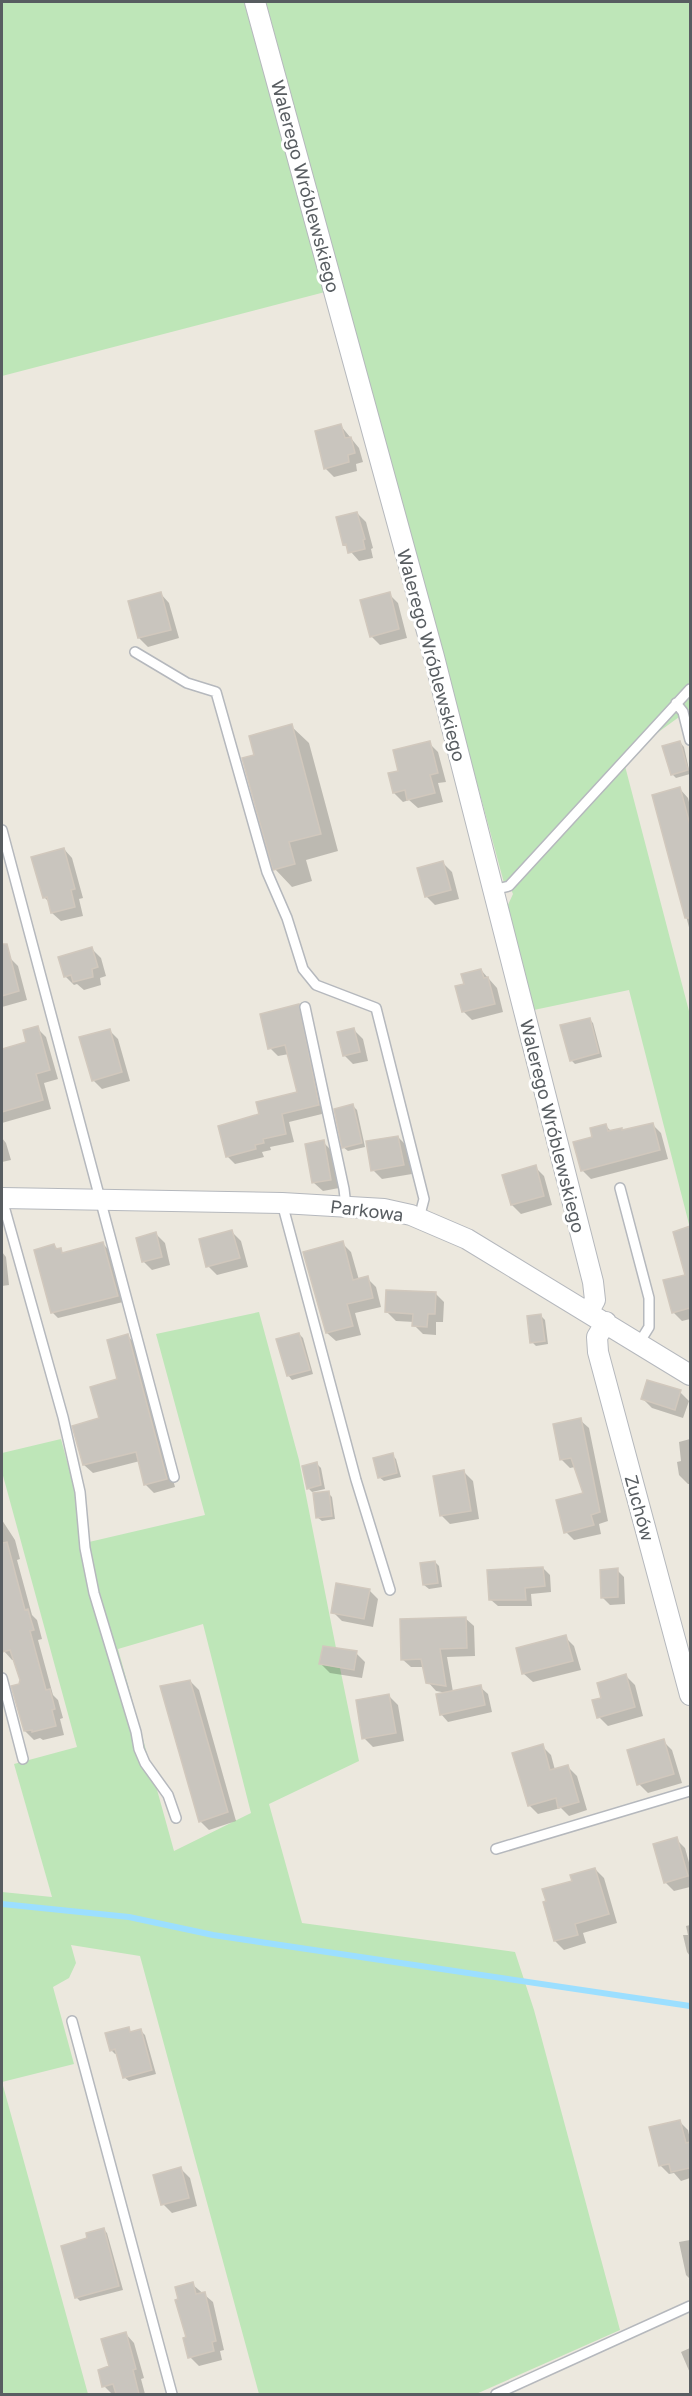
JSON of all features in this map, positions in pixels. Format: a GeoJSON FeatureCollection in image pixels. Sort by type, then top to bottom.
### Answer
{"type":"FeatureCollection","features":[{"type":"Feature","properties":{"kind":"street","name":"Walerego Wróblewskiego"},"geometry":{"type":"LineString","coordinates":[[255,2],[431,645],[593,1282],[595,1299],[589,1311]]}},
{"type":"Feature","properties":{"kind":"street","name":"Parkowa"},"geometry":{"type":"LineString","coordinates":[[2,1198],[346,1206],[384,1209],[419,1218],[467,1239],[589,1311],[690,1375]]}},
{"type":"Feature","properties":{"kind":"street","name":"Zuchów"},"geometry":{"type":"LineString","coordinates":[[606,1322],[597,1337],[598,1353],[690,1695]]}},
{"type":"Feature","properties":{"kind":"lane"},"geometry":{"type":"LineString","coordinates":[[135,652],[187,683],[216,692],[267,872],[287,918],[303,969],[316,985],[376,1008],[424,1199],[419,1218]]}},
{"type":"Feature","properties":{"kind":"lane"},"geometry":{"type":"LineString","coordinates":[[493,890],[509,886],[690,688]]}},
{"type":"Feature","properties":{"kind":"lane"},"geometry":{"type":"LineString","coordinates":[[676,703],[683,712],[690,740]]}},
{"type":"Feature","properties":{"kind":"lane"},"geometry":{"type":"LineString","coordinates":[[2,830],[174,1477]]}},
{"type":"Feature","properties":{"kind":"lane"},"geometry":{"type":"LineString","coordinates":[[304,1007],[346,1206]]}},
{"type":"Feature","properties":{"kind":"lane"},"geometry":{"type":"LineString","coordinates":[[620,1188],[649,1298],[649,1327],[639,1343]]}},
{"type":"Feature","properties":{"kind":"lane"},"geometry":{"type":"LineString","coordinates":[[2,1198],[63,1417],[80,1492],[85,1548],[94,1593],[136,1732],[139,1749],[168,1795],[176,1818]]}},
{"type":"Feature","properties":{"kind":"lane"},"geometry":{"type":"LineString","coordinates":[[282,1203],[356,1480],[390,1590]]}},
{"type":"Feature","properties":{"kind":"lane"},"geometry":{"type":"LineString","coordinates":[[2,1678],[23,1759]]}},
{"type":"Feature","properties":{"kind":"lane"},"geometry":{"type":"LineString","coordinates":[[496,1849],[690,1791]]}},
{"type":"Feature","properties":{"kind":"lane"},"geometry":{"type":"LineString","coordinates":[[72,2021],[172,2394]]}},
{"type":"Feature","properties":{"kind":"lane"},"geometry":{"type":"LineString","coordinates":[[496,2394],[690,2306]]}},
{"type":"Feature","properties":{"kind":"green space"},"geometry":{"type":"Polygon","coordinates":[[[2,2],[244,2],[325,292],[2,376],[2,2]]]}},
{"type":"Feature","properties":{"kind":"green space"},"geometry":{"type":"Polygon","coordinates":[[[266,2],[690,2],[690,709],[653,736],[625,766],[690,1015],[690,1228],[629,990],[529,1011],[505,911],[513,894],[507,880],[504,883],[266,2]]]}},
{"type":"Feature","properties":{"kind":"green space"},"geometry":{"type":"Polygon","coordinates":[[[259,1312],[299,1460],[336,1648],[323,1646],[319,1664],[340,1668],[359,1761],[269,1804],[302,1923],[515,1952],[534,2010],[620,2330],[476,2394],[259,2394],[140,1956],[71,1945],[76,1963],[69,1978],[53,1987],[74,2064],[2,2082],[2,1892],[52,1897],[14,1764],[77,1747],[2,1472],[2,1453],[61,1439],[89,1542],[205,1515],[156,1334],[259,1312]],[[203,1624],[118,1649],[174,1851],[251,1813],[203,1624]]]}},
{"type":"Feature","properties":{"kind":"green space"},"geometry":{"type":"Polygon","coordinates":[[[2,2082],[88,2394],[2,2394],[2,2082]]]}},
{"type":"Feature","properties":{"kind":"building"},"geometry":{"type":"Polygon","coordinates":[[[341,424],[345,438],[351,437],[355,453],[348,455],[349,462],[324,469],[315,431],[341,424]]]}},
{"type":"Feature","properties":{"kind":"building"},"geometry":{"type":"Polygon","coordinates":[[[357,512],[365,539],[363,540],[365,549],[348,553],[346,544],[343,545],[336,517],[357,512]]]}},
{"type":"Feature","properties":{"kind":"building"},"geometry":{"type":"Polygon","coordinates":[[[161,592],[171,630],[138,638],[128,601],[161,592]]]}},
{"type":"Feature","properties":{"kind":"building"},"geometry":{"type":"Polygon","coordinates":[[[390,592],[399,629],[370,637],[360,600],[390,592]]]}},
{"type":"Feature","properties":{"kind":"building"},"geometry":{"type":"Polygon","coordinates":[[[292,724],[321,834],[289,842],[295,864],[273,870],[242,758],[254,755],[249,736],[292,724]]]}},
{"type":"Feature","properties":{"kind":"building"},"geometry":{"type":"Polygon","coordinates":[[[430,741],[438,773],[430,775],[435,793],[407,800],[405,790],[393,793],[388,773],[398,771],[393,750],[430,741]]]}},
{"type":"Feature","properties":{"kind":"building"},"geometry":{"type":"Polygon","coordinates":[[[680,741],[688,770],[671,775],[662,746],[680,741]]]}},
{"type":"Feature","properties":{"kind":"building"},"geometry":{"type":"Polygon","coordinates":[[[680,787],[690,825],[690,918],[685,918],[652,795],[680,787]]]}},
{"type":"Feature","properties":{"kind":"building"},"geometry":{"type":"Polygon","coordinates":[[[64,848],[75,889],[71,890],[75,907],[51,913],[47,897],[43,898],[31,857],[64,848]]]}},
{"type":"Feature","properties":{"kind":"building"},"geometry":{"type":"Polygon","coordinates":[[[443,861],[451,890],[425,897],[417,868],[443,861]]]}},
{"type":"Feature","properties":{"kind":"building"},"geometry":{"type":"Polygon","coordinates":[[[2,944],[7,944],[19,991],[2,996],[2,944]]]}},
{"type":"Feature","properties":{"kind":"building"},"geometry":{"type":"Polygon","coordinates":[[[92,947],[98,967],[92,969],[93,977],[73,982],[71,975],[64,977],[58,957],[92,947]]]}},
{"type":"Feature","properties":{"kind":"building"},"geometry":{"type":"Polygon","coordinates":[[[481,969],[484,978],[488,977],[495,1004],[462,1012],[455,986],[464,984],[461,974],[481,969]]]}},
{"type":"Feature","properties":{"kind":"building"},"geometry":{"type":"Polygon","coordinates":[[[299,1004],[319,1105],[282,1114],[286,1134],[263,1139],[264,1143],[255,1145],[256,1149],[226,1157],[218,1126],[259,1114],[256,1102],[297,1092],[285,1045],[268,1049],[260,1014],[299,1004]]]}},
{"type":"Feature","properties":{"kind":"building"},"geometry":{"type":"Polygon","coordinates":[[[590,1018],[599,1053],[570,1061],[560,1025],[590,1018]]]}},
{"type":"Feature","properties":{"kind":"building"},"geometry":{"type":"Polygon","coordinates":[[[38,1026],[50,1070],[36,1074],[43,1100],[2,1112],[2,1049],[26,1042],[23,1030],[38,1026]]]}},
{"type":"Feature","properties":{"kind":"building"},"geometry":{"type":"Polygon","coordinates":[[[354,1028],[360,1052],[343,1056],[337,1032],[354,1028]]]}},
{"type":"Feature","properties":{"kind":"building"},"geometry":{"type":"Polygon","coordinates":[[[110,1029],[122,1072],[92,1081],[79,1037],[110,1029]]]}},
{"type":"Feature","properties":{"kind":"building"},"geometry":{"type":"Polygon","coordinates":[[[353,1104],[362,1143],[342,1148],[334,1109],[353,1104]]]}},
{"type":"Feature","properties":{"kind":"building"},"geometry":{"type":"Polygon","coordinates":[[[653,1123],[660,1150],[581,1171],[573,1142],[592,1137],[590,1128],[606,1124],[608,1131],[622,1128],[622,1130],[653,1123]]]}},
{"type":"Feature","properties":{"kind":"building"},"geometry":{"type":"Polygon","coordinates":[[[398,1136],[404,1165],[371,1171],[366,1141],[398,1136]]]}},
{"type":"Feature","properties":{"kind":"building"},"geometry":{"type":"Polygon","coordinates":[[[324,1140],[331,1180],[312,1183],[305,1144],[324,1140]]]}},
{"type":"Feature","properties":{"kind":"building"},"geometry":{"type":"Polygon","coordinates":[[[536,1165],[544,1196],[511,1205],[502,1175],[536,1165]]]}},
{"type":"Feature","properties":{"kind":"building"},"geometry":{"type":"Polygon","coordinates":[[[690,1226],[690,1308],[672,1313],[663,1280],[685,1275],[673,1232],[690,1226]]]}},
{"type":"Feature","properties":{"kind":"building"},"geometry":{"type":"Polygon","coordinates":[[[232,1230],[240,1258],[206,1267],[199,1239],[232,1230]]]}},
{"type":"Feature","properties":{"kind":"building"},"geometry":{"type":"Polygon","coordinates":[[[156,1232],[162,1257],[142,1262],[136,1238],[156,1232]]]}},
{"type":"Feature","properties":{"kind":"building"},"geometry":{"type":"Polygon","coordinates":[[[343,1241],[353,1280],[368,1276],[373,1298],[347,1304],[353,1326],[326,1333],[303,1252],[343,1241]]]}},
{"type":"Feature","properties":{"kind":"building"},"geometry":{"type":"Polygon","coordinates":[[[103,1242],[118,1296],[51,1313],[34,1250],[54,1244],[56,1249],[61,1248],[62,1253],[103,1242]]]}},
{"type":"Feature","properties":{"kind":"building"},"geometry":{"type":"Polygon","coordinates":[[[386,1290],[436,1292],[435,1314],[428,1314],[427,1327],[412,1326],[413,1314],[385,1312],[386,1290]]]}},
{"type":"Feature","properties":{"kind":"building"},"geometry":{"type":"Polygon","coordinates":[[[541,1314],[545,1341],[530,1343],[527,1316],[541,1314]]]}},
{"type":"Feature","properties":{"kind":"building"},"geometry":{"type":"Polygon","coordinates":[[[299,1333],[310,1370],[287,1376],[276,1339],[299,1333]]]}},
{"type":"Feature","properties":{"kind":"building"},"geometry":{"type":"Polygon","coordinates":[[[128,1334],[167,1479],[144,1485],[136,1452],[83,1465],[72,1426],[99,1418],[90,1387],[117,1379],[107,1340],[128,1334]]]}},
{"type":"Feature","properties":{"kind":"building"},"geometry":{"type":"Polygon","coordinates":[[[647,1380],[681,1390],[675,1410],[641,1399],[647,1380]]]}},
{"type":"Feature","properties":{"kind":"building"},"geometry":{"type":"Polygon","coordinates":[[[581,1418],[600,1512],[591,1515],[594,1525],[564,1533],[556,1500],[583,1493],[571,1458],[560,1460],[553,1424],[581,1418]]]}},
{"type":"Feature","properties":{"kind":"building"},"geometry":{"type":"Polygon","coordinates":[[[393,1453],[397,1473],[378,1478],[373,1458],[393,1453]]]}},
{"type":"Feature","properties":{"kind":"building"},"geometry":{"type":"Polygon","coordinates":[[[317,1462],[321,1485],[307,1489],[302,1466],[317,1462]]]}},
{"type":"Feature","properties":{"kind":"building"},"geometry":{"type":"Polygon","coordinates":[[[464,1470],[471,1511],[440,1516],[433,1476],[464,1470]]]}},
{"type":"Feature","properties":{"kind":"building"},"geometry":{"type":"Polygon","coordinates":[[[329,1491],[332,1516],[316,1518],[313,1493],[329,1491]]]}},
{"type":"Feature","properties":{"kind":"building"},"geometry":{"type":"Polygon","coordinates":[[[7,1542],[25,1610],[28,1609],[34,1630],[30,1631],[46,1690],[50,1689],[55,1709],[52,1710],[56,1726],[32,1732],[32,1730],[24,1731],[11,1686],[19,1684],[20,1680],[10,1650],[2,1652],[2,1543],[7,1542]]]}},
{"type":"Feature","properties":{"kind":"building"},"geometry":{"type":"Polygon","coordinates":[[[435,1561],[438,1583],[423,1585],[420,1563],[435,1561]]]}},
{"type":"Feature","properties":{"kind":"building"},"geometry":{"type":"Polygon","coordinates":[[[543,1567],[545,1586],[525,1588],[526,1600],[489,1600],[487,1570],[543,1567]]]}},
{"type":"Feature","properties":{"kind":"building"},"geometry":{"type":"Polygon","coordinates":[[[618,1568],[618,1597],[601,1598],[600,1570],[618,1568]]]}},
{"type":"Feature","properties":{"kind":"building"},"geometry":{"type":"Polygon","coordinates":[[[336,1583],[370,1589],[364,1619],[331,1613],[336,1583]]]}},
{"type":"Feature","properties":{"kind":"building"},"geometry":{"type":"Polygon","coordinates":[[[466,1617],[467,1648],[440,1649],[446,1686],[426,1683],[421,1659],[401,1660],[400,1619],[466,1617]]]}},
{"type":"Feature","properties":{"kind":"building"},"geometry":{"type":"Polygon","coordinates":[[[566,1635],[573,1661],[522,1674],[516,1648],[566,1635]]]}},
{"type":"Feature","properties":{"kind":"building"},"geometry":{"type":"Polygon","coordinates":[[[323,1646],[357,1651],[354,1670],[319,1664],[323,1646]]]}},
{"type":"Feature","properties":{"kind":"building"},"geometry":{"type":"Polygon","coordinates":[[[626,1674],[635,1707],[597,1718],[592,1700],[601,1698],[597,1683],[626,1674]]]}},
{"type":"Feature","properties":{"kind":"building"},"geometry":{"type":"Polygon","coordinates":[[[190,1680],[228,1812],[199,1822],[160,1686],[190,1680]]]}},
{"type":"Feature","properties":{"kind":"building"},"geometry":{"type":"Polygon","coordinates":[[[481,1685],[485,1705],[440,1715],[436,1694],[481,1685]]]}},
{"type":"Feature","properties":{"kind":"building"},"geometry":{"type":"Polygon","coordinates":[[[389,1694],[396,1733],[362,1739],[356,1700],[389,1694]]]}},
{"type":"Feature","properties":{"kind":"building"},"geometry":{"type":"Polygon","coordinates":[[[664,1739],[674,1774],[637,1785],[627,1750],[664,1739]]]}},
{"type":"Feature","properties":{"kind":"building"},"geometry":{"type":"Polygon","coordinates":[[[543,1744],[550,1770],[568,1765],[579,1802],[558,1808],[556,1798],[528,1806],[512,1753],[543,1744]]]}},
{"type":"Feature","properties":{"kind":"building"},"geometry":{"type":"Polygon","coordinates":[[[677,1837],[688,1876],[664,1883],[653,1844],[677,1837]]]}},
{"type":"Feature","properties":{"kind":"building"},"geometry":{"type":"Polygon","coordinates":[[[595,1868],[609,1914],[575,1924],[578,1935],[554,1941],[543,1902],[546,1901],[542,1889],[572,1881],[570,1875],[595,1868]]]}},
{"type":"Feature","properties":{"kind":"building"},"geometry":{"type":"Polygon","coordinates":[[[129,2027],[130,2032],[141,2029],[152,2070],[123,2078],[115,2049],[110,2051],[105,2033],[129,2027]]]}},
{"type":"Feature","properties":{"kind":"building"},"geometry":{"type":"Polygon","coordinates":[[[680,2120],[686,2143],[690,2142],[690,2168],[671,2172],[669,2164],[659,2166],[649,2127],[680,2120]]]}},
{"type":"Feature","properties":{"kind":"building"},"geometry":{"type":"Polygon","coordinates":[[[181,2167],[189,2198],[161,2205],[153,2175],[181,2167]]]}},
{"type":"Feature","properties":{"kind":"building"},"geometry":{"type":"Polygon","coordinates":[[[104,2228],[119,2286],[75,2298],[61,2246],[87,2238],[86,2233],[104,2228]]]}},
{"type":"Feature","properties":{"kind":"building"},"geometry":{"type":"Polygon","coordinates":[[[193,2282],[196,2294],[205,2292],[216,2341],[212,2342],[214,2351],[188,2358],[183,2338],[186,2337],[175,2300],[178,2299],[175,2287],[193,2282]]]}},
{"type":"Feature","properties":{"kind":"building"},"geometry":{"type":"Polygon","coordinates":[[[126,2332],[136,2369],[133,2370],[139,2394],[116,2394],[113,2384],[102,2387],[98,2370],[109,2366],[101,2339],[126,2332]]]}},
{"type":"Feature","properties":{"kind":"waterway"},"geometry":{"type":"LineString","coordinates":[[2,1904],[129,1917],[213,1935],[690,2006]]}}]}
